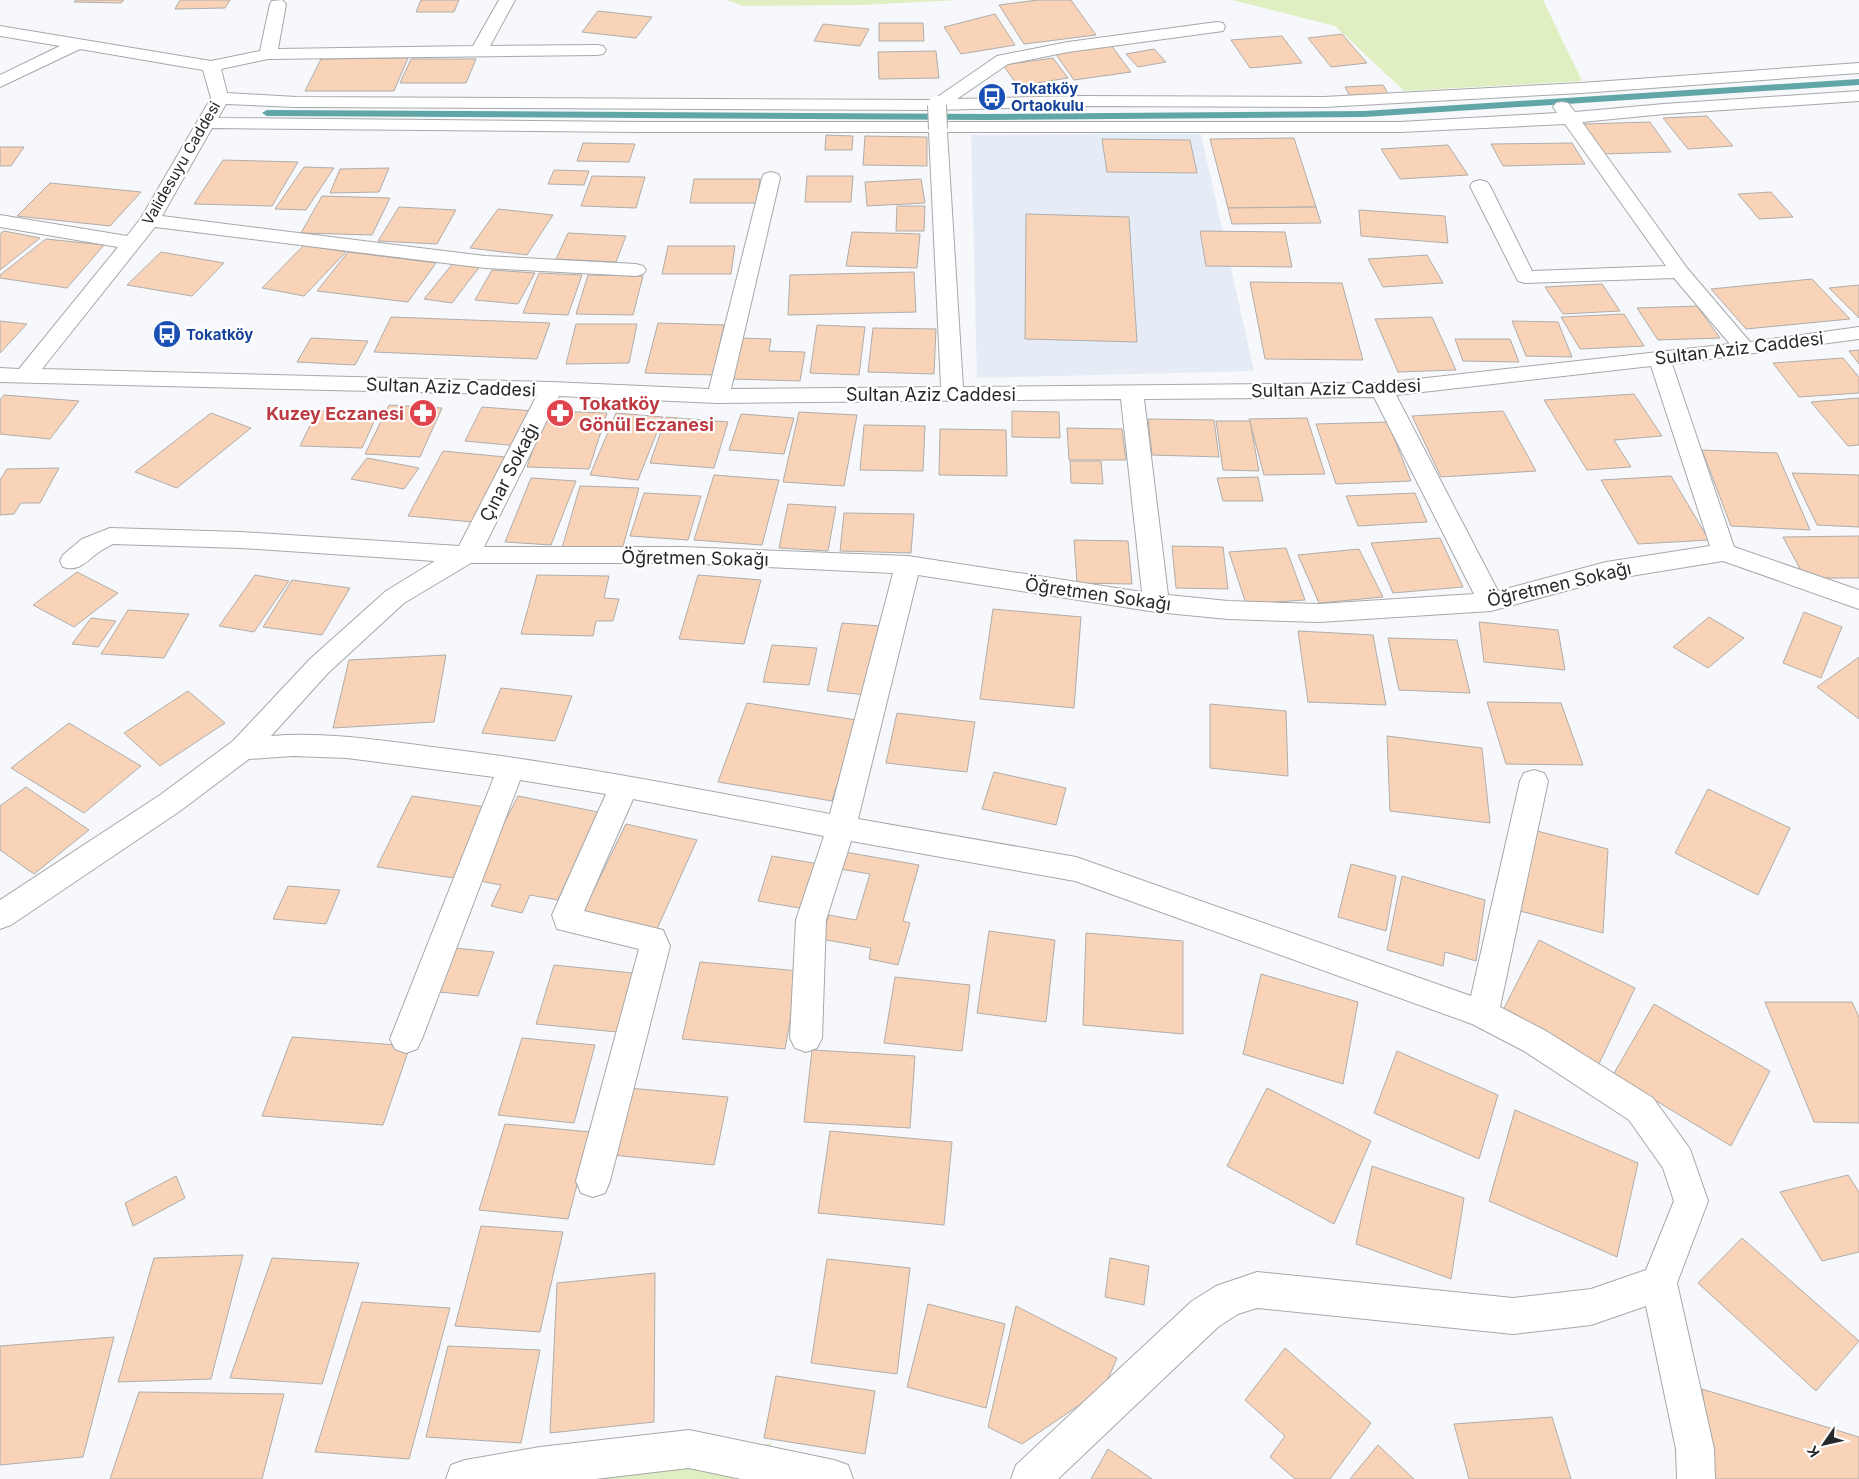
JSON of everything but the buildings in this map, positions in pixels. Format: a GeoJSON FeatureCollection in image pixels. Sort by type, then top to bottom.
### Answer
{"type":"FeatureCollection","features":[{"type":"Feature","properties":{"kind":"street"},"geometry":{"type":"LineString","coordinates":[[479,50],[508,0]]}},
{"type":"Feature","properties":{"kind":"street"},"geometry":{"type":"LineString","coordinates":[[268,54],[278,4]]}},
{"type":"Feature","properties":{"kind":"street"},"geometry":{"type":"LineString","coordinates":[[937,105],[1003,60],[1068,47],[1217,27]]}},
{"type":"Feature","properties":{"kind":"street"},"geometry":{"type":"LineString","coordinates":[[0,31],[211,66],[268,54],[597,50]]}},
{"type":"Feature","properties":{"kind":"street"},"geometry":{"type":"LineString","coordinates":[[0,82],[78,44]]}},
{"type":"Feature","properties":{"kind":"street","name":"Validesuyu Caddesi"},"geometry":{"type":"LineString","coordinates":[[26,375],[150,220],[220,98],[211,66]]}},
{"type":"Feature","properties":{"kind":"street"},"geometry":{"type":"LineString","coordinates":[[220,98],[296,102],[937,105],[1079,101],[1324,102],[1549,90],[1859,68]]}},
{"type":"Feature","properties":{"kind":"street"},"geometry":{"type":"LineString","coordinates":[[1549,90],[1680,272],[1745,349]]}},
{"type":"Feature","properties":{"kind":"street"},"geometry":{"type":"LineString","coordinates":[[205,123],[630,127],[1400,127],[1570,118],[1664,109],[1859,96]]}},
{"type":"Feature","properties":{"kind":"street"},"geometry":{"type":"LineString","coordinates":[[937,105],[952,392]]}},
{"type":"Feature","properties":{"kind":"street"},"geometry":{"type":"LineString","coordinates":[[718,396],[771,178]]}},
{"type":"Feature","properties":{"kind":"street"},"geometry":{"type":"LineString","coordinates":[[1480,186],[1525,276],[1680,272]]}},
{"type":"Feature","properties":{"kind":"street"},"geometry":{"type":"LineString","coordinates":[[150,220],[485,262],[636,270]]}},
{"type":"Feature","properties":{"kind":"street"},"geometry":{"type":"LineString","coordinates":[[0,221],[133,242]]}},
{"type":"Feature","properties":{"kind":"street","name":"Sultan Aziz Caddesi"},"geometry":{"type":"LineString","coordinates":[[0,375],[550,389],[718,396],[952,392],[1132,394],[1382,390],[1745,349],[1859,333]]}},
{"type":"Feature","properties":{"kind":"street"},"geometry":{"type":"LineString","coordinates":[[1659,358],[1724,552],[1859,600]]}},
{"type":"Feature","properties":{"kind":"street","name":"Çınar Sokağı"},"geometry":{"type":"LineString","coordinates":[[467,556],[550,389]]}},
{"type":"Feature","properties":{"kind":"street"},"geometry":{"type":"LineString","coordinates":[[1382,390],[1491,602]]}},
{"type":"Feature","properties":{"kind":"street"},"geometry":{"type":"LineString","coordinates":[[1132,394],[1156,603]]}},
{"type":"Feature","properties":{"kind":"street","name":"Öğretmen Sokağı"},"geometry":{"type":"LineString","coordinates":[[72,561],[91,544],[110,536],[241,540],[467,556],[681,556],[908,565],[1156,603],[1228,610],[1319,612],[1491,602],[1606,571],[1724,552]]}},
{"type":"Feature","properties":{"kind":"street"},"geometry":{"type":"LineString","coordinates":[[0,916],[170,803],[243,749],[320,666],[395,597],[432,574],[467,556]]}},
{"type":"Feature","properties":{"kind":"street"},"geometry":{"type":"LineString","coordinates":[[806,1038],[811,920],[841,828],[908,565]]}},
{"type":"Feature","properties":{"kind":"street"},"geometry":{"type":"LineString","coordinates":[[243,749],[293,745],[347,747],[512,768],[624,786],[841,828],[1076,869],[1482,1014],[1535,1041],[1641,1110],[1678,1160],[1691,1201],[1659,1283],[1695,1449],[1696,1479]]}},
{"type":"Feature","properties":{"kind":"street"},"geometry":{"type":"LineString","coordinates":[[406,1039],[512,768]]}},
{"type":"Feature","properties":{"kind":"street"},"geometry":{"type":"LineString","coordinates":[[1482,1014],[1534,781]]}},
{"type":"Feature","properties":{"kind":"street"},"geometry":{"type":"LineString","coordinates":[[593,1181],[655,946],[652,939],[568,920],[567,915],[624,786]]}},
{"type":"Feature","properties":{"kind":"street"},"geometry":{"type":"LineString","coordinates":[[1030,1479],[1206,1314],[1230,1299],[1257,1290],[1513,1316],[1591,1307],[1659,1283]]}},
{"type":"Feature","properties":{"kind":"street"},"geometry":{"type":"LineString","coordinates":[[465,1479],[540,1466],[688,1449],[834,1479]]}},
{"type":"Feature","properties":{"kind":"shaded area"},"geometry":{"type":"Polygon","coordinates":[[[1201,134],[1254,371],[977,378],[971,135],[1201,134]]]}},
{"type":"Feature","properties":{"kind":"green space"},"geometry":{"type":"Polygon","coordinates":[[[727,0],[959,0],[862,5],[743,6],[727,0]]]}},
{"type":"Feature","properties":{"kind":"green space"},"geometry":{"type":"Polygon","coordinates":[[[1232,0],[1543,0],[1582,81],[1404,91],[1335,26],[1232,0]]]}},
{"type":"Feature","properties":{"kind":"green space"},"geometry":{"type":"Polygon","coordinates":[[[772,1443],[758,1479],[574,1479],[772,1443]]]}},
{"type":"Feature","properties":{"kind":"waterway"},"geometry":{"type":"LineString","coordinates":[[267,113],[988,117],[1364,114],[1859,82]]}},
{"type":"Feature","properties":{"kind":"place","name":"Tokatköy Ortaokulu"},"geometry":{"type":"Point","coordinates":[992,97]}},
{"type":"Feature","properties":{"kind":"place","name":"Tokatköy"},"geometry":{"type":"Point","coordinates":[167,334]}},
{"type":"Feature","properties":{"kind":"place","name":"Kuzey Eczanesi"},"geometry":{"type":"Point","coordinates":[423,413]}},
{"type":"Feature","properties":{"kind":"place","name":"Tokatköy Gönül Eczanesi"},"geometry":{"type":"Point","coordinates":[560,413]}}]}
